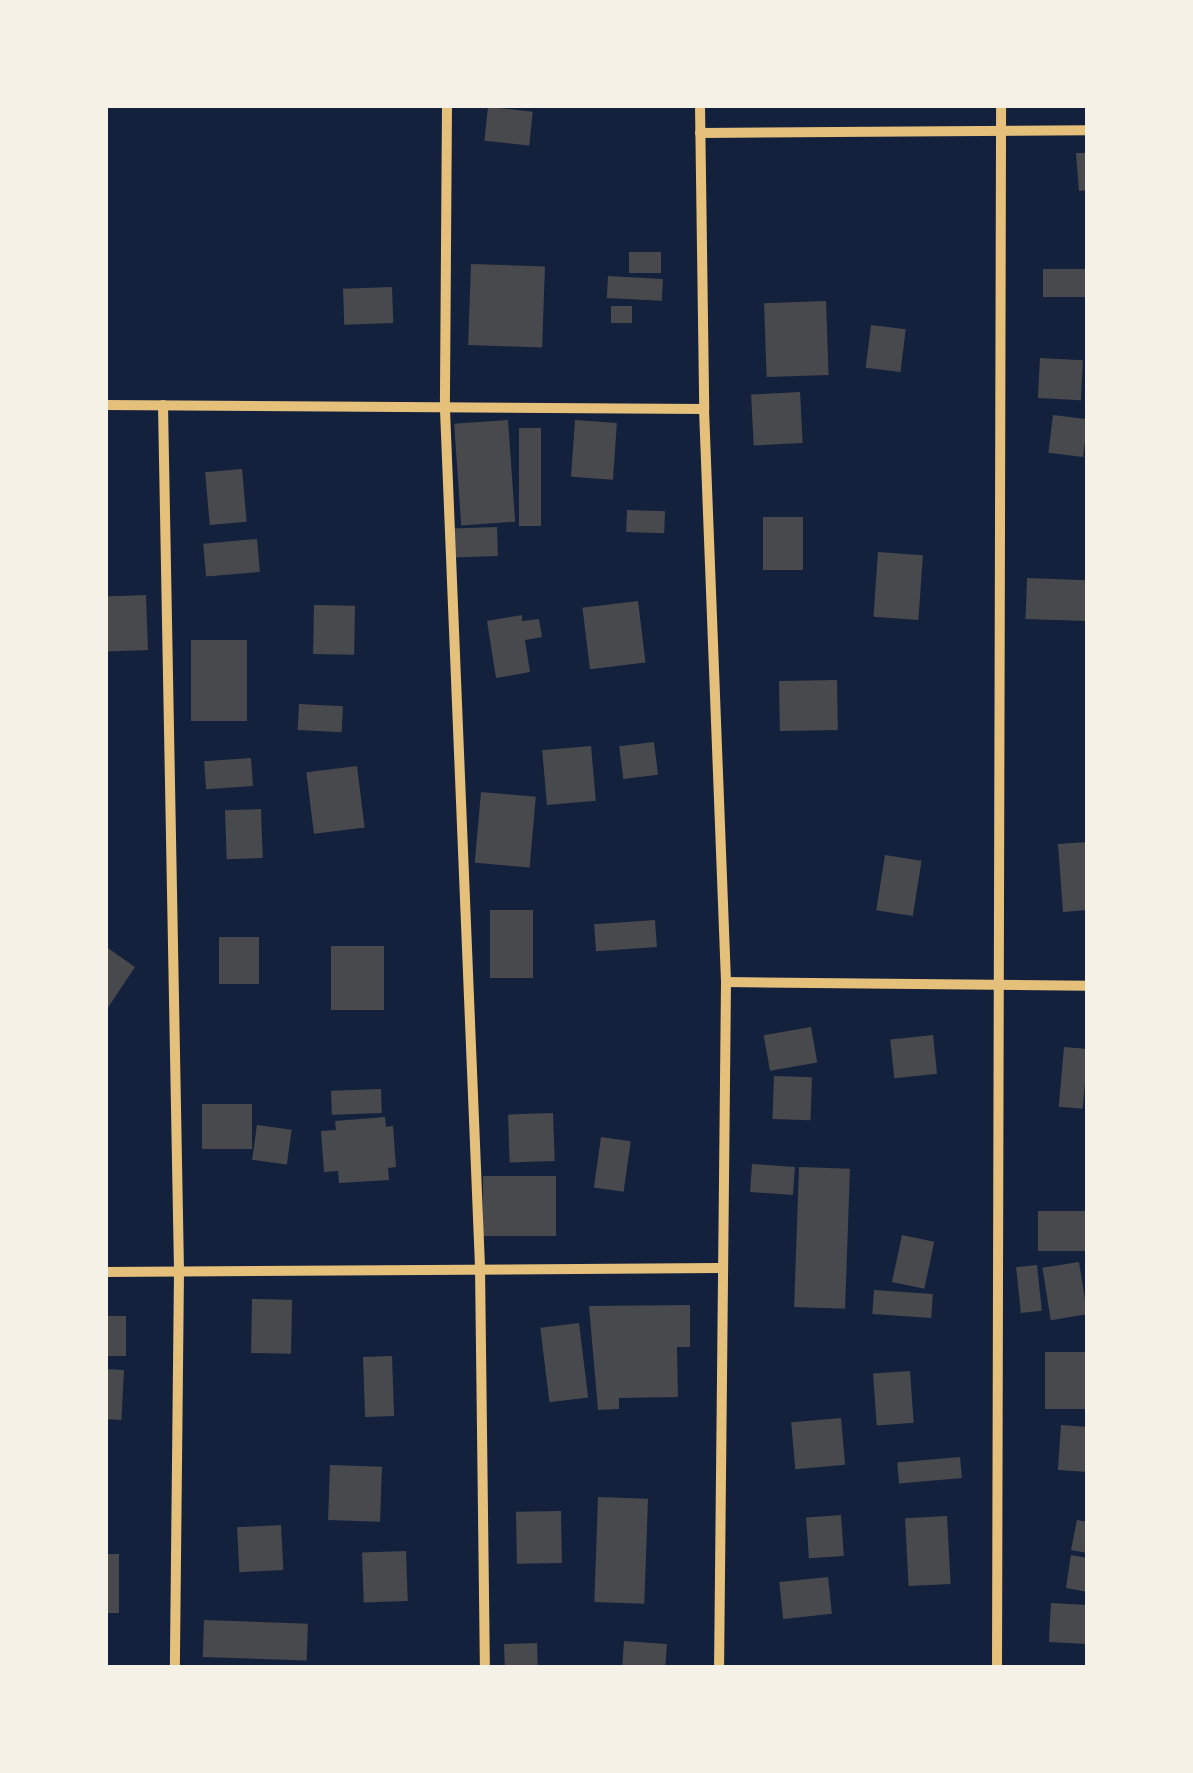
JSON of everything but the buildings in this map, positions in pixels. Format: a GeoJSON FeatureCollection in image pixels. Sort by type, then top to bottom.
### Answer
{"type":"FeatureCollection","features":[{"type":"Feature","properties":{"kind":"street"},"geometry":{"type":"LineString","coordinates":[[447,105],[445,410],[480,1267],[484,1668]]}},
{"type":"Feature","properties":{"kind":"street"},"geometry":{"type":"LineString","coordinates":[[700,105],[704,410],[726,982],[718,1268],[719,1668]]}},
{"type":"Feature","properties":{"kind":"street"},"geometry":{"type":"LineString","coordinates":[[997,1668],[994,985],[1001,105]]}},
{"type":"Feature","properties":{"kind":"street"},"geometry":{"type":"LineString","coordinates":[[700,132],[1088,130]]}},
{"type":"Feature","properties":{"kind":"street"},"geometry":{"type":"LineString","coordinates":[[105,405],[704,410]]}},
{"type":"Feature","properties":{"kind":"street"},"geometry":{"type":"LineString","coordinates":[[163,405],[178,1272],[175,1668]]}},
{"type":"Feature","properties":{"kind":"street"},"geometry":{"type":"LineString","coordinates":[[726,982],[1088,986]]}},
{"type":"Feature","properties":{"kind":"street"},"geometry":{"type":"LineString","coordinates":[[105,1272],[718,1268]]}}]}
